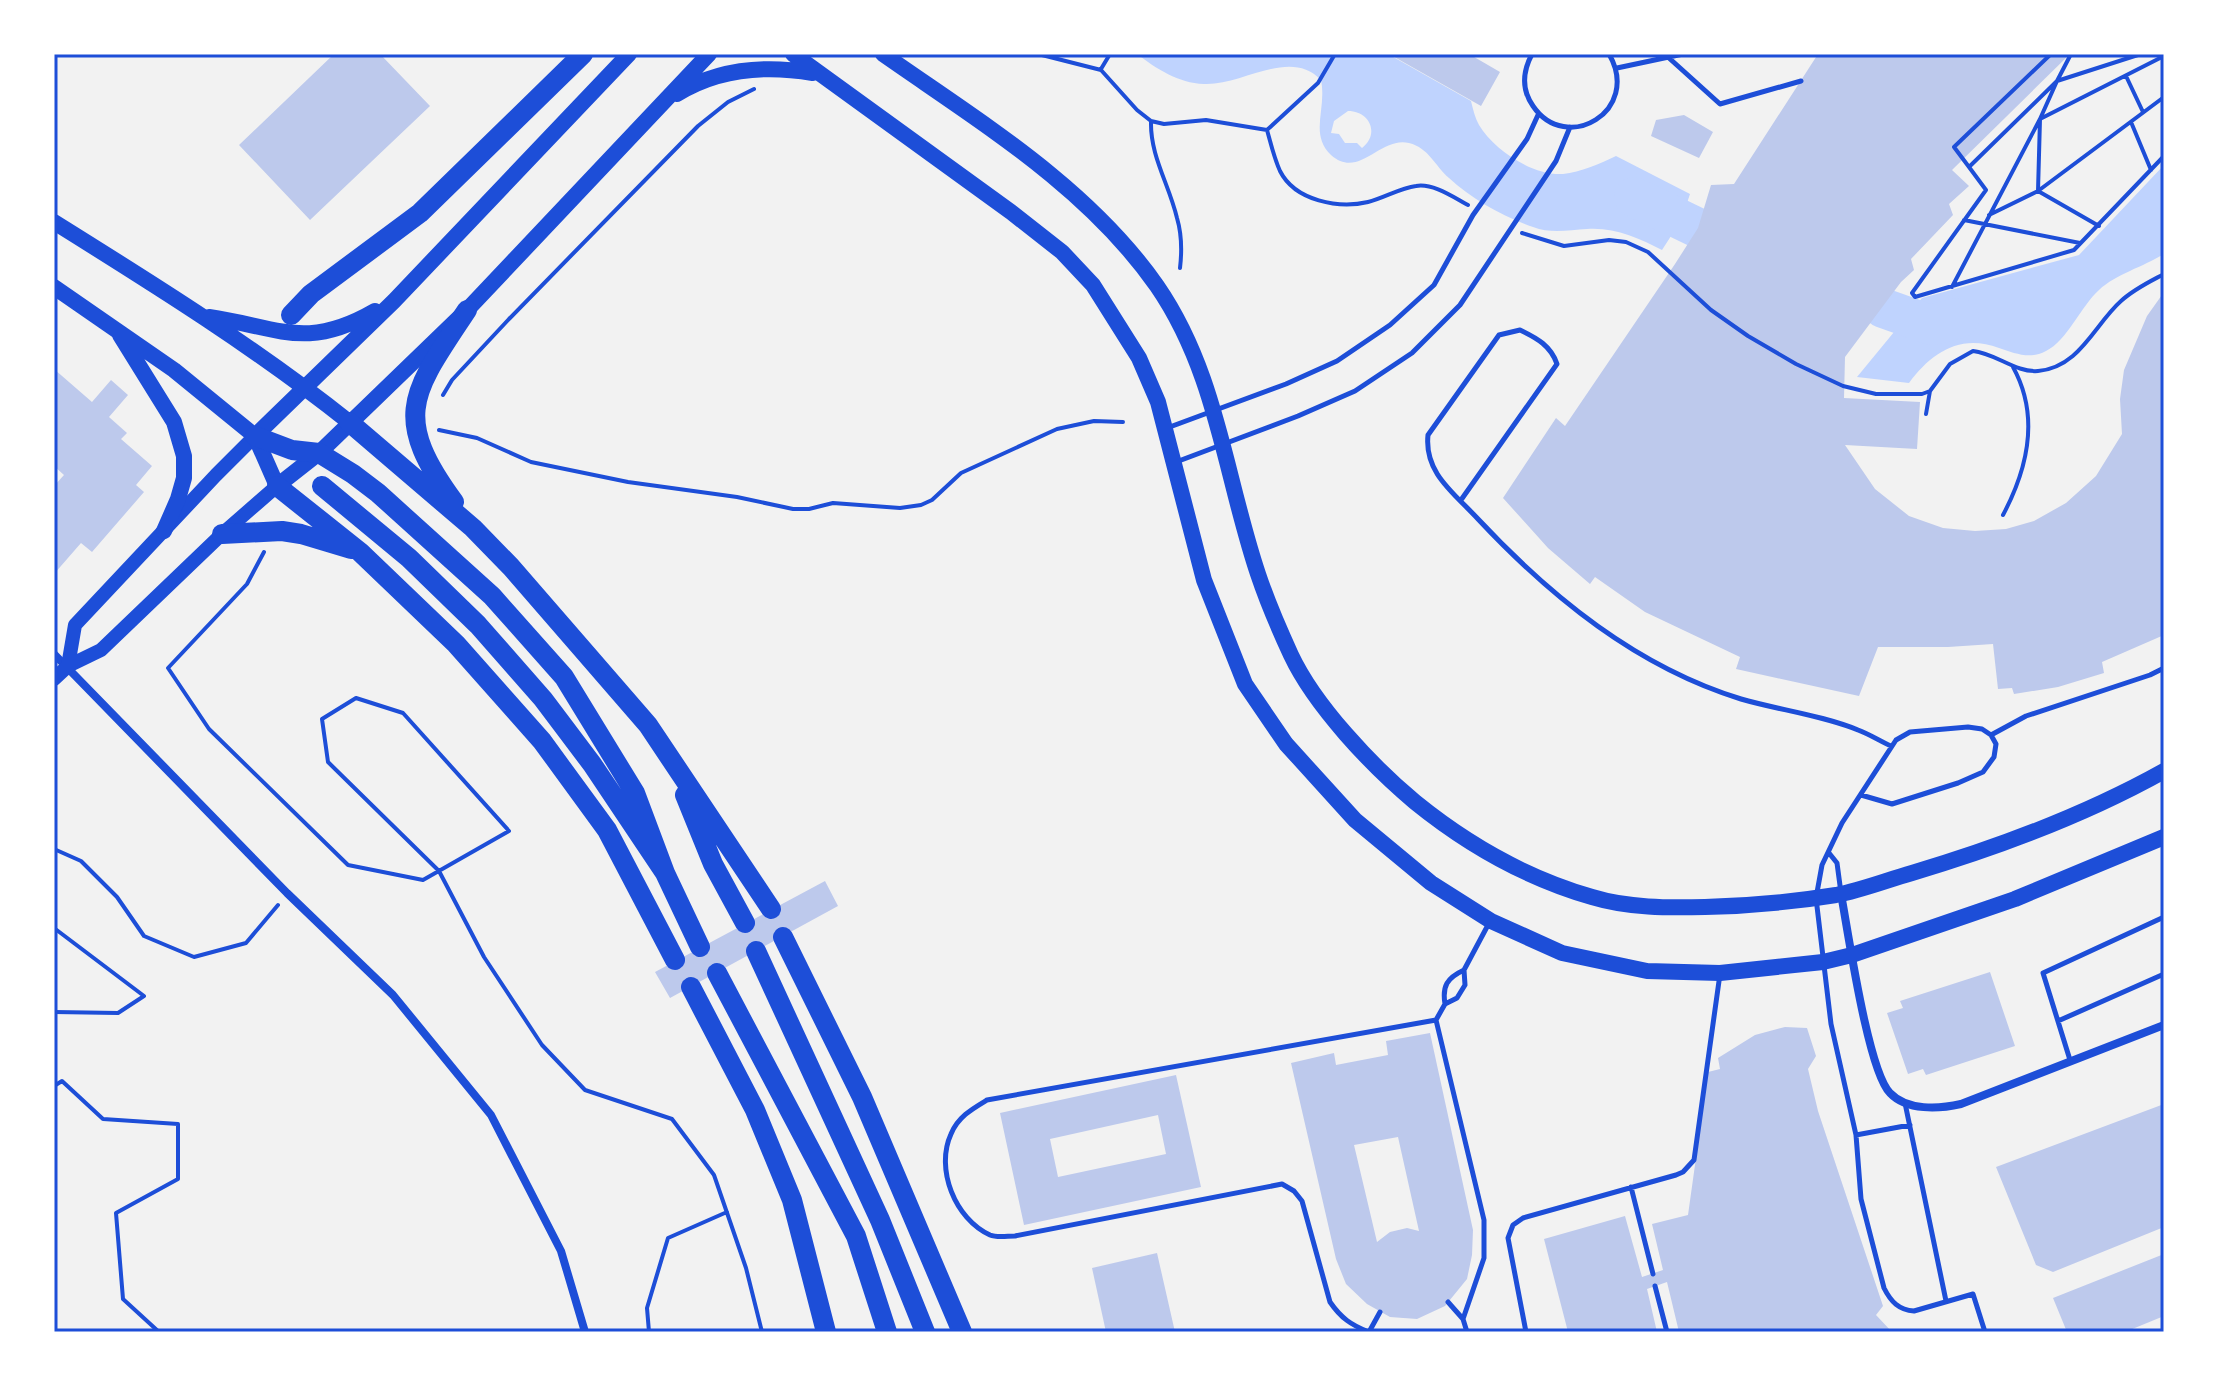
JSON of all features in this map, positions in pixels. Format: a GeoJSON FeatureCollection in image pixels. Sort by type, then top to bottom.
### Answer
{"type":"FeatureCollection","features":[{"type":"Feature","properties":{"kind":"highway"},"geometry":{"type":"LineString","coordinates":[[291,315],[311,294],[420,213],[583,54]]}},
{"type":"Feature","properties":{"kind":"highway"},"geometry":{"type":"LineString","coordinates":[[467,310],[429,366],[414,410],[418,442],[427,462],[473,528]]}},
{"type":"Feature","properties":{"kind":"highway"},"geometry":{"type":"LineString","coordinates":[[349,422],[473,528],[511,567],[648,725],[771,909]]}},
{"type":"Feature","properties":{"kind":"highway"},"geometry":{"type":"LineString","coordinates":[[255,436],[292,450],[319,453],[378,493],[492,596],[564,677],[635,793],[665,873],[700,947]]}},
{"type":"Feature","properties":{"kind":"highway"},"geometry":{"type":"LineString","coordinates":[[277,486],[360,552],[456,644],[542,741],[607,830],[675,960]]}},
{"type":"Feature","properties":{"kind":"highway"},"geometry":{"type":"LineString","coordinates":[[322,486],[409,558],[516,667],[592,764],[665,873]]}},
{"type":"Feature","properties":{"kind":"highway"},"geometry":{"type":"LineString","coordinates":[[222,534],[301,534],[360,552]]}},
{"type":"Feature","properties":{"kind":"highway"},"geometry":{"type":"LineString","coordinates":[[667,751],[713,864],[745,923]]}},
{"type":"Feature","properties":{"kind":"highway"},"geometry":{"type":"LineString","coordinates":[[783,937],[862,1097],[962,1332]]}},
{"type":"Feature","properties":{"kind":"highway"},"geometry":{"type":"LineString","coordinates":[[756,951],[880,1220],[924,1326]]}},
{"type":"Feature","properties":{"kind":"highway"},"geometry":{"type":"LineString","coordinates":[[717,973],[856,1236],[887,1332]]}},
{"type":"Feature","properties":{"kind":"highway"},"geometry":{"type":"LineString","coordinates":[[691,987],[755,1110],[792,1200],[826,1332]]}},
{"type":"Feature","properties":{"kind":"main road"},"geometry":{"type":"LineString","coordinates":[[255,436],[394,301],[629,54]]}},
{"type":"Feature","properties":{"kind":"main road"},"geometry":{"type":"LineString","coordinates":[[54,287],[174,370],[255,436],[277,486],[319,453],[467,310],[709,54]]}},
{"type":"Feature","properties":{"kind":"main road"},"geometry":{"type":"LineString","coordinates":[[793,54],[966,178],[1062,252],[1093,285],[1139,358],[1167,429],[1204,580],[1245,684],[1286,744],[1355,820],[1431,883],[1491,921],[1562,953],[1647,971],[1720,973],[1823,962],[2015,899],[2164,837]]}},
{"type":"Feature","properties":{"kind":"main road"},"geometry":{"type":"LineString","coordinates":[[883,54],[1041,167],[1128,248],[1158,288],[1187,336],[1215,409],[1258,574],[1293,659],[1322,704],[1386,777],[1449,829],[1523,873],[1595,898],[1662,908],[1738,906],[1816,898],[1841,894],[1995,846],[2072,815],[2164,771]]}},
{"type":"Feature","properties":{"kind":"main road"},"geometry":{"type":"LineString","coordinates":[[659,105],[687,87],[751,68],[785,68],[818,74]]}},
{"type":"Feature","properties":{"kind":"main road"},"geometry":{"type":"LineString","coordinates":[[54,222],[203,316],[306,387],[349,422]]}},
{"type":"Feature","properties":{"kind":"main road"},"geometry":{"type":"LineString","coordinates":[[203,316],[249,323],[286,334],[307,334],[357,322],[394,301]]}},
{"type":"Feature","properties":{"kind":"main road"},"geometry":{"type":"LineString","coordinates":[[118,330],[174,422],[184,456],[184,478],[164,531]]}},
{"type":"Feature","properties":{"kind":"street"},"geometry":{"type":"LineString","coordinates":[[68,666],[75,625],[255,436]]}},
{"type":"Feature","properties":{"kind":"street"},"geometry":{"type":"LineString","coordinates":[[54,679],[68,666],[101,650],[277,486]]}},
{"type":"Feature","properties":{"kind":"street"},"geometry":{"type":"LineString","coordinates":[[54,654],[287,893],[393,995],[491,1115],[561,1251],[585,1332]]}},
{"type":"Feature","properties":{"kind":"street"},"geometry":{"type":"LineString","coordinates":[[1841,894],[1875,1065],[1891,1094],[1905,1103],[1944,1108],[1961,1104],[2164,1025]]}},
{"type":"Feature","properties":{"kind":"lane"},"geometry":{"type":"LineString","coordinates":[[1529,55],[1524,76],[1526,97],[1538,115],[1553,124],[1570,127],[1587,125],[1602,116],[1613,103],[1618,86],[1617,68],[1609,54]]}},
{"type":"Feature","properties":{"kind":"lane"},"geometry":{"type":"LineString","coordinates":[[1617,68],[1683,54]]}},
{"type":"Feature","properties":{"kind":"lane"},"geometry":{"type":"LineString","coordinates":[[1669,56],[1720,104],[1801,81]]}},
{"type":"Feature","properties":{"kind":"lane"},"geometry":{"type":"LineString","coordinates":[[1167,429],[1286,384],[1337,361],[1390,325],[1434,285],[1473,215],[1527,139],[1538,115]]}},
{"type":"Feature","properties":{"kind":"lane"},"geometry":{"type":"LineString","coordinates":[[1175,462],[1355,391],[1412,353],[1460,305],[1556,161],[1570,127]]}},
{"type":"Feature","properties":{"kind":"lane"},"geometry":{"type":"LineString","coordinates":[[1461,500],[1557,364],[1554,353],[1545,343],[1520,330],[1499,335],[1428,435],[1426,450],[1432,469],[1502,544],[1569,603],[1632,652],[1670,672],[1739,698],[1857,729],[1891,746]]}},
{"type":"Feature","properties":{"kind":"lane"},"geometry":{"type":"LineString","coordinates":[[1991,735],[2026,716],[2164,668]]}},
{"type":"Feature","properties":{"kind":"lane"},"geometry":{"type":"LineString","coordinates":[[1861,795],[1892,804],[1983,772],[1994,757],[1996,744],[1991,735],[1982,729],[1968,727],[1910,732],[1891,746],[1842,823],[1822,865],[1816,898],[1831,1024],[1856,1135],[1861,1199],[1884,1288],[1889,1298],[1905,1310],[1914,1311],[1973,1294],[1985,1332]]}},
{"type":"Feature","properties":{"kind":"lane"},"geometry":{"type":"LineString","coordinates":[[1829,853],[1837,863],[1841,894]]}},
{"type":"Feature","properties":{"kind":"lane"},"geometry":{"type":"LineString","coordinates":[[2070,1060],[2043,973],[2164,917]]}},
{"type":"Feature","properties":{"kind":"lane"},"geometry":{"type":"LineString","coordinates":[[1463,1319],[1484,1258],[1484,1220],[1436,1020],[1445,1004],[1457,998],[1465,985],[1464,970],[1491,921]]}},
{"type":"Feature","properties":{"kind":"lane"},"geometry":{"type":"LineString","coordinates":[[1445,1004],[1443,990],[1451,976],[1464,970]]}},
{"type":"Feature","properties":{"kind":"lane"},"geometry":{"type":"LineString","coordinates":[[1526,1332],[1508,1238],[1513,1225],[1523,1218],[1676,1175],[1694,1160],[1720,973]]}},
{"type":"Feature","properties":{"kind":"lane"},"geometry":{"type":"LineString","coordinates":[[2058,1021],[2164,974]]}},
{"type":"Feature","properties":{"kind":"lane"},"geometry":{"type":"LineString","coordinates":[[1380,1312],[1369,1332],[1338,1315],[1330,1302],[1302,1201],[1294,1191],[1282,1184],[1015,1236],[993,1236],[972,1223],[958,1207],[949,1184],[945,1158],[951,1133],[966,1112],[987,1100],[1436,1020]]}},
{"type":"Feature","properties":{"kind":"lane"},"geometry":{"type":"LineString","coordinates":[[1905,1103],[1946,1301]]}},
{"type":"Feature","properties":{"kind":"lane"},"geometry":{"type":"LineString","coordinates":[[1856,1135],[1910,1125]]}},
{"type":"Feature","properties":{"kind":"lane"},"geometry":{"type":"LineString","coordinates":[[1631,1187],[1653,1274]]}},
{"type":"Feature","properties":{"kind":"lane"},"geometry":{"type":"LineString","coordinates":[[1655,1286],[1667,1332]]}},
{"type":"Feature","properties":{"kind":"lane"},"geometry":{"type":"LineString","coordinates":[[1448,1302],[1463,1319],[1467,1332]]}},
{"type":"Feature","properties":{"kind":"path"},"geometry":{"type":"LineString","coordinates":[[1038,54],[1101,70],[1151,121],[1164,124],[1206,120],[1267,130]]}},
{"type":"Feature","properties":{"kind":"path"},"geometry":{"type":"LineString","coordinates":[[1101,70],[1110,54]]}},
{"type":"Feature","properties":{"kind":"path"},"geometry":{"type":"LineString","coordinates":[[1267,130],[1318,83],[1335,54]]}},
{"type":"Feature","properties":{"kind":"path"},"geometry":{"type":"LineString","coordinates":[[2051,54],[1954,147],[1986,190],[1912,293],[1915,297],[2074,250],[2164,156]]}},
{"type":"Feature","properties":{"kind":"path"},"geometry":{"type":"LineString","coordinates":[[1952,287],[2071,54]]}},
{"type":"Feature","properties":{"kind":"path"},"geometry":{"type":"LineString","coordinates":[[1969,167],[2057,81],[2141,54]]}},
{"type":"Feature","properties":{"kind":"path"},"geometry":{"type":"LineString","coordinates":[[2134,55],[2138,69]]}},
{"type":"Feature","properties":{"kind":"path"},"geometry":{"type":"LineString","coordinates":[[2040,119],[2162,55]]}},
{"type":"Feature","properties":{"kind":"path"},"geometry":{"type":"LineString","coordinates":[[2126,76],[2143,112]]}},
{"type":"Feature","properties":{"kind":"path"},"geometry":{"type":"LineString","coordinates":[[440,399],[452,380],[509,319],[698,126],[728,102],[756,88]]}},
{"type":"Feature","properties":{"kind":"path"},"geometry":{"type":"LineString","coordinates":[[1987,217],[2038,191],[2164,97]]}},
{"type":"Feature","properties":{"kind":"path"},"geometry":{"type":"LineString","coordinates":[[2038,191],[2040,119]]}},
{"type":"Feature","properties":{"kind":"path"},"geometry":{"type":"LineString","coordinates":[[1151,121],[1150,138],[1180,231],[1180,268]]}},
{"type":"Feature","properties":{"kind":"path"},"geometry":{"type":"LineString","coordinates":[[2131,122],[2151,170]]}},
{"type":"Feature","properties":{"kind":"path"},"geometry":{"type":"LineString","coordinates":[[1267,130],[1281,174],[1311,198],[1337,205],[1364,203],[1416,186],[1440,191],[1470,206]]}},
{"type":"Feature","properties":{"kind":"path"},"geometry":{"type":"LineString","coordinates":[[2038,191],[2099,226]]}},
{"type":"Feature","properties":{"kind":"path"},"geometry":{"type":"LineString","coordinates":[[1964,220],[2081,243]]}},
{"type":"Feature","properties":{"kind":"path"},"geometry":{"type":"LineString","coordinates":[[1511,227],[1564,246],[1609,240],[1626,242],[1648,252],[1724,319],[1796,364],[1843,386],[1876,394],[1922,394],[1930,391]]}},
{"type":"Feature","properties":{"kind":"path"},"geometry":{"type":"LineString","coordinates":[[1926,414],[1930,391],[1950,364],[1973,351],[1983,352],[2025,371],[2040,371],[2070,359],[2122,300],[2164,274]]}},
{"type":"Feature","properties":{"kind":"path"},"geometry":{"type":"LineString","coordinates":[[2003,515],[2020,477],[2030,432],[2026,397],[2012,364]]}},
{"type":"Feature","properties":{"kind":"path"},"geometry":{"type":"LineString","coordinates":[[436,429],[477,438],[531,462],[628,482],[809,509],[833,503],[900,508],[921,505],[932,500],[961,473],[1057,429],[1094,421],[1123,422]]}},
{"type":"Feature","properties":{"kind":"path"},"geometry":{"type":"LineString","coordinates":[[436,422],[438,439]]}},
{"type":"Feature","properties":{"kind":"path"},"geometry":{"type":"LineString","coordinates":[[264,532],[265,549],[247,584],[168,668],[209,729],[348,865],[423,880],[439,871],[509,831],[403,713],[356,698],[322,719],[328,762],[439,871],[484,957],[542,1045],[585,1090],[672,1119],[714,1175],[746,1268],[762,1332]]}},
{"type":"Feature","properties":{"kind":"path"},"geometry":{"type":"LineString","coordinates":[[54,849],[81,861],[117,897],[144,936],[194,957],[246,943],[287,893]]}},
{"type":"Feature","properties":{"kind":"path"},"geometry":{"type":"LineString","coordinates":[[54,928],[144,996],[118,1013],[54,1012]]}},
{"type":"Feature","properties":{"kind":"path"},"geometry":{"type":"LineString","coordinates":[[54,1086],[62,1081],[103,1119],[178,1124],[178,1179],[116,1213],[123,1299],[159,1332]]}},
{"type":"Feature","properties":{"kind":"path"},"geometry":{"type":"LineString","coordinates":[[649,1332],[647,1308],[668,1238],[727,1212]]}},
{"type":"Feature","properties":{"kind":"water"},"geometry":{"type":"Polygon","coordinates":[[[1137,54],[1388,54],[1471,101],[1486,134],[1504,152],[1527,166],[1563,174],[1583,170],[1616,156],[1690,194],[1687,203],[1691,205],[1662,250],[1607,230],[1540,229],[1499,213],[1478,200],[1458,186],[1416,145],[1389,145],[1351,163],[1331,155],[1321,138],[1321,80],[1309,71],[1280,67],[1234,80],[1204,84],[1177,78],[1137,54]],[[1348,111],[1334,121],[1331,133],[1339,134],[1345,143],[1357,143],[1362,148],[1370,136],[1370,124],[1356,112],[1348,111]]]}},
{"type":"Feature","properties":{"kind":"water"},"geometry":{"type":"Polygon","coordinates":[[[2164,165],[2164,254],[2113,279],[2099,290],[2054,346],[2040,354],[2028,355],[1985,344],[1959,345],[1937,355],[1909,383],[1857,377],[1922,298],[2079,255],[2164,165]]]}},
{"type":"Feature","properties":{"kind":"building"},"geometry":{"type":"Polygon","coordinates":[[[334,54],[380,54],[430,106],[310,220],[239,145],[334,54]]]}},
{"type":"Feature","properties":{"kind":"building"},"geometry":{"type":"Polygon","coordinates":[[[1389,54],[1469,54],[1500,72],[1481,106],[1389,54]]]}},
{"type":"Feature","properties":{"kind":"building"},"geometry":{"type":"Polygon","coordinates":[[[1818,54],[2070,54],[1952,170],[1969,186],[1949,204],[1953,215],[1911,259],[1914,270],[1901,282],[1845,357],[1844,398],[1920,402],[1917,449],[1845,445],[1875,489],[1909,516],[1943,528],[1975,531],[2006,529],[2034,521],[2066,503],[2096,476],[2122,434],[2120,399],[2124,370],[2147,316],[2164,292],[2164,635],[2102,662],[2104,673],[2058,687],[2014,694],[2012,688],[1998,689],[1993,644],[1878,647],[1859,696],[1736,669],[1740,657],[1645,612],[1595,577],[1590,584],[1548,548],[1503,498],[1556,418],[1565,426],[1675,264],[1698,228],[1711,185],[1734,184],[1818,54]]]}},
{"type":"Feature","properties":{"kind":"building"},"geometry":{"type":"Polygon","coordinates":[[[1684,115],[1713,132],[1699,158],[1651,136],[1656,120],[1684,115]]]}},
{"type":"Feature","properties":{"kind":"building"},"geometry":{"type":"Polygon","coordinates":[[[54,369],[92,402],[111,380],[128,395],[109,417],[127,433],[121,439],[152,466],[136,485],[144,492],[92,552],[81,543],[54,574],[54,486],[64,475],[54,466],[54,369]]]}},
{"type":"Feature","properties":{"kind":"building"},"geometry":{"type":"Polygon","coordinates":[[[825,881],[838,906],[670,998],[655,972],[825,881]]]}},
{"type":"Feature","properties":{"kind":"building"},"geometry":{"type":"Polygon","coordinates":[[[1990,972],[2015,1046],[1926,1075],[1923,1069],[1908,1074],[1887,1013],[1903,1008],[1900,1001],[1990,972]]]}},
{"type":"Feature","properties":{"kind":"building"},"geometry":{"type":"Polygon","coordinates":[[[1785,1027],[1807,1028],[1816,1056],[1808,1069],[1818,1111],[1883,1306],[1876,1315],[1892,1332],[1679,1332],[1667,1282],[1647,1289],[1657,1332],[1568,1332],[1544,1239],[1625,1216],[1642,1277],[1663,1270],[1652,1224],[1688,1215],[1708,1072],[1720,1069],[1718,1058],[1755,1035],[1785,1027]]]}},
{"type":"Feature","properties":{"kind":"building"},"geometry":{"type":"Polygon","coordinates":[[[1430,1033],[1473,1230],[1467,1279],[1445,1306],[1417,1319],[1390,1317],[1367,1304],[1346,1284],[1336,1259],[1291,1063],[1334,1053],[1336,1065],[1388,1055],[1386,1041],[1430,1033]],[[1398,1137],[1354,1145],[1377,1242],[1390,1232],[1407,1228],[1419,1231],[1398,1137]]]}},
{"type":"Feature","properties":{"kind":"building"},"geometry":{"type":"Polygon","coordinates":[[[1176,1075],[1201,1187],[1024,1225],[1000,1113],[1176,1075]],[[1158,1115],[1050,1139],[1058,1177],[1166,1154],[1158,1115]]]}},
{"type":"Feature","properties":{"kind":"building"},"geometry":{"type":"Polygon","coordinates":[[[2164,1104],[2164,1227],[2053,1272],[2036,1265],[1996,1167],[2164,1104]]]}},
{"type":"Feature","properties":{"kind":"building"},"geometry":{"type":"Polygon","coordinates":[[[1157,1253],[1175,1332],[1106,1332],[1092,1268],[1157,1253]]]}},
{"type":"Feature","properties":{"kind":"building"},"geometry":{"type":"Polygon","coordinates":[[[2164,1254],[2164,1316],[2125,1332],[2067,1332],[2053,1298],[2164,1254]]]}},
{"type":"Feature","properties":{"kind":"waterway"},"geometry":{"type":"LineString","coordinates":[[1634,197],[1698,228]]}},
{"type":"Feature","properties":{"kind":"waterway"},"geometry":{"type":"LineString","coordinates":[[1883,308],[1931,325],[1959,318]]}}]}
